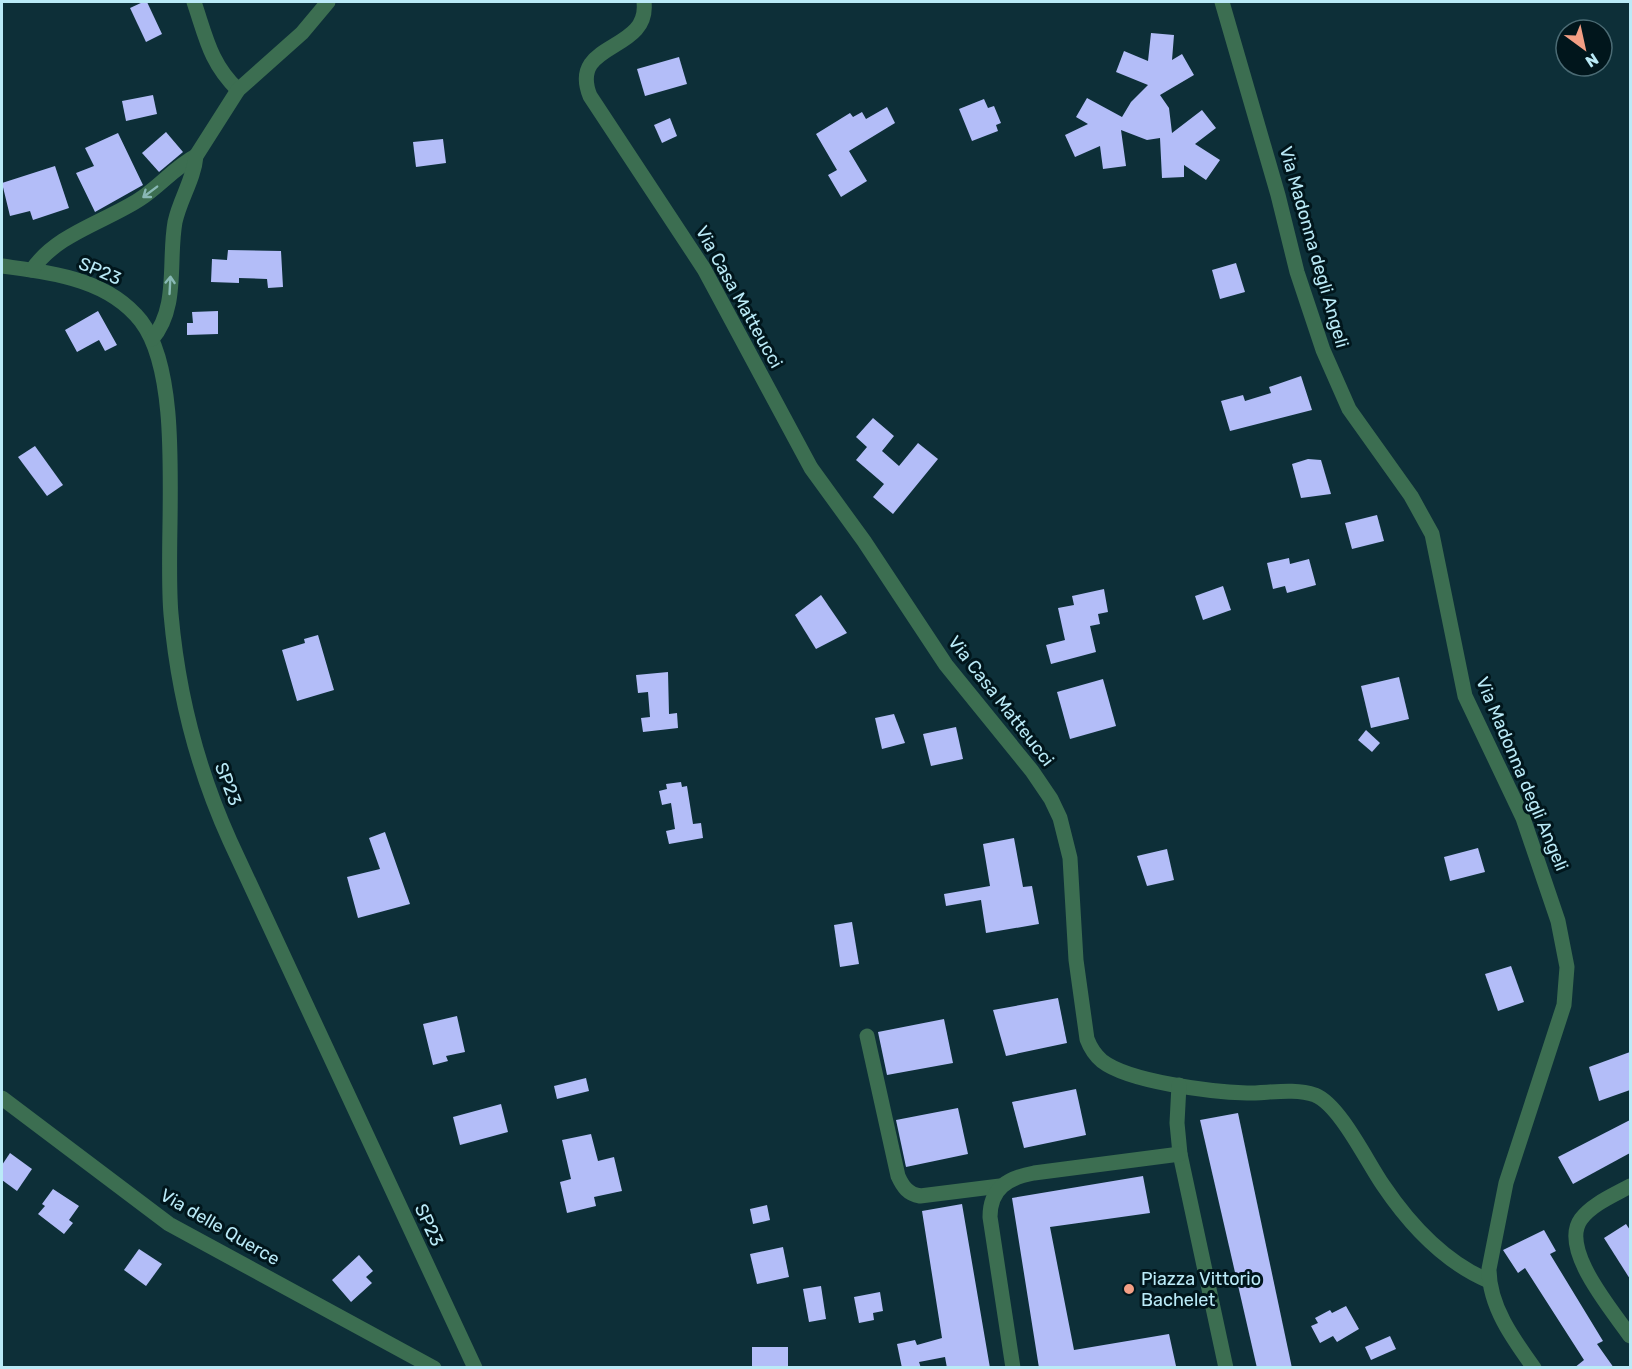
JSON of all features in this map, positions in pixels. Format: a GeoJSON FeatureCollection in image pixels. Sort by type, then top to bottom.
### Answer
{"type":"FeatureCollection","features":[{"type":"Feature","properties":{"kind":"street"},"geometry":{"type":"LineString","coordinates":[[194,2],[216,65],[238,90]]}},
{"type":"Feature","properties":{"kind":"street"},"geometry":{"type":"LineString","coordinates":[[152,339],[167,314],[175,224],[196,156],[238,90],[302,33],[328,2]]}},
{"type":"Feature","properties":{"kind":"street","name":"Via Casa Matteucci"},"geometry":{"type":"LineString","coordinates":[[644,2],[643,19],[637,30],[597,56],[590,64],[586,85],[590,96],[704,269],[811,468],[864,541],[946,665],[1032,771],[1051,799],[1060,818],[1070,858],[1076,960],[1087,1039],[1092,1050],[1100,1060],[1119,1070],[1179,1085],[1231,1092],[1299,1092],[1322,1098],[1335,1111],[1384,1187],[1413,1223],[1453,1262],[1489,1281]]}},
{"type":"Feature","properties":{"kind":"street","name":"Via Madonna degli Angeli"},"geometry":{"type":"LineString","coordinates":[[1222,2],[1316,332],[1349,409],[1405,487],[1432,534],[1465,696],[1532,841],[1564,946],[1568,975],[1564,1005],[1502,1195],[1491,1248],[1489,1281],[1498,1310],[1534,1368]]}},
{"type":"Feature","properties":{"kind":"street"},"geometry":{"type":"LineString","coordinates":[[32,270],[42,257],[57,245],[141,199],[196,156]]}},
{"type":"Feature","properties":{"kind":"street","name":"SP23"},"geometry":{"type":"LineString","coordinates":[[2,266],[79,280],[109,293],[129,308],[152,339],[162,372],[167,410],[171,616],[183,699],[197,757],[230,841],[475,1368]]}},
{"type":"Feature","properties":{"kind":"street"},"geometry":{"type":"LineString","coordinates":[[867,1036],[898,1176],[909,1192],[921,1196],[1000,1186],[1017,1177],[1034,1173],[1180,1154]]}},
{"type":"Feature","properties":{"kind":"street"},"geometry":{"type":"LineString","coordinates":[[1179,1085],[1177,1122],[1180,1154],[1226,1368]]}},
{"type":"Feature","properties":{"kind":"street","name":"Via delle Querce"},"geometry":{"type":"LineString","coordinates":[[2,1098],[169,1224],[434,1368]]}},
{"type":"Feature","properties":{"kind":"street"},"geometry":{"type":"LineString","coordinates":[[1000,1186],[991,1200],[990,1217],[1013,1368]]}},
{"type":"Feature","properties":{"kind":"street"},"geometry":{"type":"LineString","coordinates":[[1630,1186],[1587,1213],[1577,1226],[1575,1236],[1578,1252],[1587,1271],[1630,1336]]}},
{"type":"Feature","properties":{"kind":"building"},"geometry":{"type":"Polygon","coordinates":[[[147,2],[162,34],[146,42],[130,8],[147,2]]]}},
{"type":"Feature","properties":{"kind":"building"},"geometry":{"type":"Polygon","coordinates":[[[1151,33],[1174,35],[1172,60],[1182,54],[1194,75],[1160,95],[1169,108],[1172,133],[1202,110],[1216,128],[1195,144],[1220,160],[1206,180],[1184,165],[1184,177],[1162,178],[1160,138],[1147,140],[1121,130],[1126,166],[1103,169],[1100,146],[1075,157],[1065,135],[1088,124],[1076,117],[1087,98],[1122,117],[1131,102],[1148,85],[1116,72],[1124,51],[1148,61],[1151,33]]]}},
{"type":"Feature","properties":{"kind":"building"},"geometry":{"type":"Polygon","coordinates":[[[679,57],[687,84],[645,96],[637,69],[679,57]]]}},
{"type":"Feature","properties":{"kind":"building"},"geometry":{"type":"Polygon","coordinates":[[[153,95],[157,114],[126,121],[122,101],[153,95]]]}},
{"type":"Feature","properties":{"kind":"building"},"geometry":{"type":"Polygon","coordinates":[[[984,99],[988,108],[994,106],[1001,123],[996,125],[998,131],[972,141],[959,109],[984,99]]]}},
{"type":"Feature","properties":{"kind":"building"},"geometry":{"type":"Polygon","coordinates":[[[887,107],[895,123],[849,151],[867,181],[841,197],[828,175],[837,170],[816,134],[850,113],[853,117],[862,112],[866,119],[887,107]]]}},
{"type":"Feature","properties":{"kind":"building"},"geometry":{"type":"Polygon","coordinates":[[[670,118],[677,136],[662,143],[654,125],[670,118]]]}},
{"type":"Feature","properties":{"kind":"building"},"geometry":{"type":"Polygon","coordinates":[[[166,132],[183,152],[159,172],[142,153],[166,132]]]}},
{"type":"Feature","properties":{"kind":"building"},"geometry":{"type":"Polygon","coordinates":[[[118,133],[143,185],[95,212],[76,173],[94,166],[85,148],[118,133]]]}},
{"type":"Feature","properties":{"kind":"building"},"geometry":{"type":"Polygon","coordinates":[[[443,139],[446,163],[416,167],[413,142],[443,139]]]}},
{"type":"Feature","properties":{"kind":"building"},"geometry":{"type":"Polygon","coordinates":[[[55,166],[69,208],[33,220],[30,211],[10,216],[2,183],[55,166]]]}},
{"type":"Feature","properties":{"kind":"building"},"geometry":{"type":"Polygon","coordinates":[[[228,250],[281,251],[283,287],[268,288],[267,279],[239,278],[239,283],[211,282],[212,259],[227,260],[228,250]]]}},
{"type":"Feature","properties":{"kind":"building"},"geometry":{"type":"Polygon","coordinates":[[[1236,263],[1245,292],[1220,299],[1212,270],[1236,263]]]}},
{"type":"Feature","properties":{"kind":"building"},"geometry":{"type":"Polygon","coordinates":[[[98,311],[117,345],[105,351],[99,340],[77,352],[65,330],[98,311]]]}},
{"type":"Feature","properties":{"kind":"building"},"geometry":{"type":"Polygon","coordinates":[[[218,311],[218,334],[187,335],[187,323],[193,323],[192,312],[218,311]]]}},
{"type":"Feature","properties":{"kind":"building"},"geometry":{"type":"Polygon","coordinates":[[[1301,376],[1312,410],[1230,431],[1221,401],[1243,395],[1245,401],[1271,393],[1269,387],[1301,376]]]}},
{"type":"Feature","properties":{"kind":"building"},"geometry":{"type":"Polygon","coordinates":[[[873,418],[894,436],[882,451],[899,466],[918,443],[938,459],[893,514],[873,497],[884,484],[856,460],[867,447],[856,437],[873,418]]]}},
{"type":"Feature","properties":{"kind":"building"},"geometry":{"type":"Polygon","coordinates":[[[35,446],[63,485],[47,496],[18,457],[35,446]]]}},
{"type":"Feature","properties":{"kind":"building"},"geometry":{"type":"Polygon","coordinates":[[[1308,459],[1321,460],[1331,494],[1301,498],[1292,464],[1308,459]]]}},
{"type":"Feature","properties":{"kind":"building"},"geometry":{"type":"Polygon","coordinates":[[[1377,515],[1384,541],[1352,549],[1345,523],[1377,515]]]}},
{"type":"Feature","properties":{"kind":"building"},"geometry":{"type":"Polygon","coordinates":[[[1289,558],[1290,564],[1309,559],[1316,585],[1287,593],[1285,586],[1273,589],[1267,563],[1289,558]]]}},
{"type":"Feature","properties":{"kind":"building"},"geometry":{"type":"Polygon","coordinates":[[[1223,586],[1231,610],[1203,620],[1195,596],[1223,586]]]}},
{"type":"Feature","properties":{"kind":"building"},"geometry":{"type":"Polygon","coordinates":[[[1104,589],[1108,612],[1098,614],[1100,624],[1090,626],[1096,652],[1051,664],[1046,645],[1065,640],[1058,608],[1074,605],[1072,596],[1104,589]]]}},
{"type":"Feature","properties":{"kind":"building"},"geometry":{"type":"Polygon","coordinates":[[[821,595],[847,633],[816,649],[795,615],[821,595]]]}},
{"type":"Feature","properties":{"kind":"building"},"geometry":{"type":"Polygon","coordinates":[[[318,635],[334,690],[297,701],[282,650],[305,643],[304,639],[318,635]]]}},
{"type":"Feature","properties":{"kind":"building"},"geometry":{"type":"Polygon","coordinates":[[[668,672],[669,714],[677,713],[678,728],[643,732],[641,718],[650,717],[648,692],[638,693],[636,675],[668,672]]]}},
{"type":"Feature","properties":{"kind":"building"},"geometry":{"type":"Polygon","coordinates":[[[1399,677],[1409,719],[1371,728],[1361,686],[1399,677]]]}},
{"type":"Feature","properties":{"kind":"building"},"geometry":{"type":"Polygon","coordinates":[[[1103,679],[1116,726],[1070,739],[1057,692],[1103,679]]]}},
{"type":"Feature","properties":{"kind":"building"},"geometry":{"type":"Polygon","coordinates":[[[894,714],[905,743],[882,749],[875,718],[894,714]]]}},
{"type":"Feature","properties":{"kind":"building"},"geometry":{"type":"Polygon","coordinates":[[[956,727],[963,759],[931,766],[923,734],[956,727]]]}},
{"type":"Feature","properties":{"kind":"building"},"geometry":{"type":"Polygon","coordinates":[[[1366,730],[1380,743],[1372,752],[1358,740],[1366,730]]]}},
{"type":"Feature","properties":{"kind":"building"},"geometry":{"type":"Polygon","coordinates":[[[681,782],[682,787],[687,786],[693,824],[701,823],[703,838],[669,844],[666,831],[675,829],[671,803],[662,805],[659,791],[667,789],[666,784],[681,782]]]}},
{"type":"Feature","properties":{"kind":"building"},"geometry":{"type":"Polygon","coordinates":[[[385,832],[410,904],[358,918],[347,877],[380,869],[369,838],[385,832]]]}},
{"type":"Feature","properties":{"kind":"building"},"geometry":{"type":"Polygon","coordinates":[[[1014,838],[1023,887],[1032,886],[1039,924],[986,933],[981,900],[946,906],[944,894],[990,886],[983,844],[1014,838]]]}},
{"type":"Feature","properties":{"kind":"building"},"geometry":{"type":"Polygon","coordinates":[[[1478,848],[1485,872],[1450,881],[1444,857],[1478,848]]]}},
{"type":"Feature","properties":{"kind":"building"},"geometry":{"type":"Polygon","coordinates":[[[1167,849],[1174,880],[1147,886],[1137,856],[1167,849]]]}},
{"type":"Feature","properties":{"kind":"building"},"geometry":{"type":"Polygon","coordinates":[[[852,922],[859,964],[840,967],[834,925],[852,922]]]}},
{"type":"Feature","properties":{"kind":"building"},"geometry":{"type":"Polygon","coordinates":[[[1511,966],[1524,1002],[1498,1011],[1485,974],[1511,966]]]}},
{"type":"Feature","properties":{"kind":"building"},"geometry":{"type":"Polygon","coordinates":[[[1058,998],[1067,1043],[1006,1056],[993,1010],[1058,998]]]}},
{"type":"Feature","properties":{"kind":"building"},"geometry":{"type":"Polygon","coordinates":[[[457,1016],[465,1052],[446,1056],[448,1061],[433,1065],[423,1024],[457,1016]]]}},
{"type":"Feature","properties":{"kind":"building"},"geometry":{"type":"Polygon","coordinates":[[[944,1019],[953,1063],[887,1075],[878,1032],[944,1019]]]}},
{"type":"Feature","properties":{"kind":"building"},"geometry":{"type":"Polygon","coordinates":[[[1630,1052],[1630,1090],[1599,1101],[1589,1067],[1630,1052]]]}},
{"type":"Feature","properties":{"kind":"building"},"geometry":{"type":"Polygon","coordinates":[[[586,1078],[589,1091],[557,1099],[554,1086],[586,1078]]]}},
{"type":"Feature","properties":{"kind":"building"},"geometry":{"type":"Polygon","coordinates":[[[1076,1089],[1086,1135],[1024,1148],[1012,1102],[1076,1089]]]}},
{"type":"Feature","properties":{"kind":"building"},"geometry":{"type":"Polygon","coordinates":[[[501,1104],[508,1132],[460,1145],[453,1117],[501,1104]]]}},
{"type":"Feature","properties":{"kind":"building"},"geometry":{"type":"Polygon","coordinates":[[[958,1108],[968,1154],[906,1167],[896,1120],[958,1108]]]}},
{"type":"Feature","properties":{"kind":"building"},"geometry":{"type":"Polygon","coordinates":[[[1238,1113],[1292,1368],[1257,1368],[1200,1120],[1238,1113]]]}},
{"type":"Feature","properties":{"kind":"building"},"geometry":{"type":"Polygon","coordinates":[[[1630,1120],[1630,1153],[1573,1184],[1558,1157],[1630,1120]]]}},
{"type":"Feature","properties":{"kind":"building"},"geometry":{"type":"Polygon","coordinates":[[[591,1134],[598,1161],[614,1157],[622,1191],[594,1197],[596,1206],[567,1213],[560,1182],[571,1179],[562,1140],[591,1134]]]}},
{"type":"Feature","properties":{"kind":"building"},"geometry":{"type":"Polygon","coordinates":[[[10,1153],[32,1169],[17,1191],[2,1180],[2,1165],[10,1153]]]}},
{"type":"Feature","properties":{"kind":"building"},"geometry":{"type":"Polygon","coordinates":[[[1143,1176],[1150,1213],[1050,1227],[1074,1350],[1169,1334],[1176,1366],[1039,1368],[1012,1198],[1143,1176]]]}},
{"type":"Feature","properties":{"kind":"building"},"geometry":{"type":"Polygon","coordinates":[[[53,1189],[79,1206],[69,1220],[73,1223],[64,1234],[38,1214],[45,1206],[42,1204],[53,1189]]]}},
{"type":"Feature","properties":{"kind":"building"},"geometry":{"type":"Polygon","coordinates":[[[962,1204],[990,1368],[947,1368],[945,1357],[919,1362],[921,1368],[902,1368],[897,1344],[915,1340],[917,1345],[942,1338],[922,1211],[962,1204]]]}},
{"type":"Feature","properties":{"kind":"building"},"geometry":{"type":"Polygon","coordinates":[[[767,1205],[770,1220],[753,1224],[750,1209],[767,1205]]]}},
{"type":"Feature","properties":{"kind":"building"},"geometry":{"type":"Polygon","coordinates":[[[1626,1224],[1630,1230],[1630,1279],[1604,1238],[1626,1224]]]}},
{"type":"Feature","properties":{"kind":"building"},"geometry":{"type":"Polygon","coordinates":[[[1544,1230],[1556,1251],[1550,1254],[1603,1341],[1597,1344],[1614,1368],[1574,1368],[1584,1360],[1525,1268],[1518,1273],[1503,1250],[1544,1230]]]}},
{"type":"Feature","properties":{"kind":"building"},"geometry":{"type":"Polygon","coordinates":[[[783,1247],[789,1277],[757,1284],[750,1254],[783,1247]]]}},
{"type":"Feature","properties":{"kind":"building"},"geometry":{"type":"Polygon","coordinates":[[[139,1249],[162,1264],[146,1286],[124,1270],[139,1249]]]}},
{"type":"Feature","properties":{"kind":"building"},"geometry":{"type":"Polygon","coordinates":[[[359,1255],[373,1271],[366,1277],[372,1283],[351,1302],[332,1280],[359,1255]]]}},
{"type":"Feature","properties":{"kind":"building"},"geometry":{"type":"Polygon","coordinates":[[[821,1286],[826,1319],[809,1322],[803,1289],[821,1286]]]}},
{"type":"Feature","properties":{"kind":"building"},"geometry":{"type":"Polygon","coordinates":[[[880,1292],[883,1311],[873,1313],[874,1320],[859,1323],[854,1297],[880,1292]]]}},
{"type":"Feature","properties":{"kind":"building"},"geometry":{"type":"Polygon","coordinates":[[[1346,1306],[1359,1329],[1337,1342],[1333,1336],[1320,1343],[1311,1326],[1318,1323],[1315,1318],[1330,1310],[1332,1313],[1346,1306]]]}},
{"type":"Feature","properties":{"kind":"building"},"geometry":{"type":"Polygon","coordinates":[[[1390,1336],[1396,1349],[1371,1360],[1365,1347],[1390,1336]]]}},
{"type":"Feature","properties":{"kind":"building"},"geometry":{"type":"Polygon","coordinates":[[[752,1347],[788,1347],[788,1368],[752,1368],[752,1347]]]}},
{"type":"Feature","properties":{"kind":"place","name":"Piazza Vittorio Bachelet"},"geometry":{"type":"Point","coordinates":[1129,1289]}}]}
